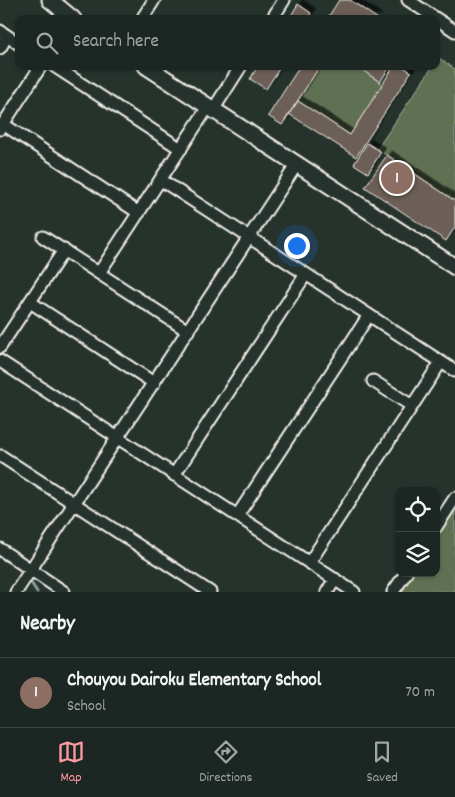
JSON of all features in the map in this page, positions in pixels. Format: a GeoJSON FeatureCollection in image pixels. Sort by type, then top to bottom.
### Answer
{"type":"FeatureCollection","features":[{"type":"Feature","properties":{"kind":"street"},"geometry":{"type":"LineString","coordinates":[[50,0],[68,15]]}},
{"type":"Feature","properties":{"kind":"street"},"geometry":{"type":"LineString","coordinates":[[145,15],[154,0]]}},
{"type":"Feature","properties":{"kind":"street"},"geometry":{"type":"LineString","coordinates":[[275,15],[284,0]]}},
{"type":"Feature","properties":{"kind":"street"},"geometry":{"type":"LineString","coordinates":[[408,0],[431,15]]}},
{"type":"Feature","properties":{"kind":"street"},"geometry":{"type":"LineString","coordinates":[[440,21],[455,31]]}},
{"type":"Feature","properties":{"kind":"street"},"geometry":{"type":"LineString","coordinates":[[0,48],[4,34],[15,41]]}},
{"type":"Feature","properties":{"kind":"street"},"geometry":{"type":"LineString","coordinates":[[38,70],[1,127],[139,213]]}},
{"type":"Feature","properties":{"kind":"street"},"geometry":{"type":"LineString","coordinates":[[60,70],[181,149]]}},
{"type":"Feature","properties":{"kind":"street"},"geometry":{"type":"LineString","coordinates":[[152,70],[455,267]]}},
{"type":"Feature","properties":{"kind":"street"},"geometry":{"type":"LineString","coordinates":[[99,273],[181,149],[238,70]]}},
{"type":"Feature","properties":{"kind":"street"},"geometry":{"type":"LineString","coordinates":[[16,592],[297,164]]}},
{"type":"Feature","properties":{"kind":"street"},"geometry":{"type":"LineString","coordinates":[[161,180],[455,371]]}},
{"type":"Feature","properties":{"kind":"street"},"geometry":{"type":"LineString","coordinates":[[43,237],[188,331]]}},
{"type":"Feature","properties":{"kind":"street"},"geometry":{"type":"LineString","coordinates":[[0,347],[64,250]]}},
{"type":"Feature","properties":{"kind":"street"},"geometry":{"type":"LineString","coordinates":[[174,475],[306,274]]}},
{"type":"Feature","properties":{"kind":"street"},"geometry":{"type":"LineString","coordinates":[[30,302],[154,383]]}},
{"type":"Feature","properties":{"kind":"street"},"geometry":{"type":"LineString","coordinates":[[237,516],[369,315]]}},
{"type":"Feature","properties":{"kind":"street"},"geometry":{"type":"LineString","coordinates":[[0,362],[354,592]]}},
{"type":"Feature","properties":{"kind":"street"},"geometry":{"type":"LineString","coordinates":[[309,563],[441,362]]}},
{"type":"Feature","properties":{"kind":"street"},"geometry":{"type":"LineString","coordinates":[[373,381],[412,406]]}},
{"type":"Feature","properties":{"kind":"street"},"geometry":{"type":"LineString","coordinates":[[1,456],[210,592]]}},
{"type":"Feature","properties":{"kind":"street"},"geometry":{"type":"LineString","coordinates":[[440,520],[455,498]]}},
{"type":"Feature","properties":{"kind":"street"},"geometry":{"type":"LineString","coordinates":[[0,549],[64,592]]}},
{"type":"Feature","properties":{"kind":"street"},"geometry":{"type":"LineString","coordinates":[[393,592],[403,577]]}},
{"type":"Feature","properties":{"kind":"street"},"geometry":{"type":"LineString","coordinates":[[327,592],[335,580]]}},
{"type":"Feature","properties":{"kind":"green space"},"geometry":{"type":"Polygon","coordinates":[[[440,59],[455,69],[455,201],[377,149],[430,70],[440,70],[440,59]]]}},
{"type":"Feature","properties":{"kind":"green space"},"geometry":{"type":"Polygon","coordinates":[[[317,70],[362,70],[383,84],[350,135],[298,101],[317,70]]]}},
{"type":"Feature","properties":{"kind":"green space"},"geometry":{"type":"Polygon","coordinates":[[[455,506],[455,592],[398,592],[407,577],[440,577],[440,528],[455,506]]]}},
{"type":"Feature","properties":{"kind":"building"},"geometry":{"type":"Polygon","coordinates":[[[339,0],[350,0],[372,15],[330,15],[339,0]]]}},
{"type":"Feature","properties":{"kind":"building"},"geometry":{"type":"Polygon","coordinates":[[[298,4],[311,13],[310,15],[291,15],[298,4]]]}},
{"type":"Feature","properties":{"kind":"building"},"geometry":{"type":"Polygon","coordinates":[[[256,70],[278,70],[266,89],[250,79],[256,70]]]}},
{"type":"Feature","properties":{"kind":"building"},"geometry":{"type":"Polygon","coordinates":[[[297,70],[317,70],[282,125],[268,116],[297,70]]]}},
{"type":"Feature","properties":{"kind":"building"},"geometry":{"type":"Polygon","coordinates":[[[362,70],[388,70],[380,82],[362,70]]]}},
{"type":"Feature","properties":{"kind":"building"},"geometry":{"type":"Polygon","coordinates":[[[391,70],[408,70],[411,72],[356,157],[289,114],[298,101],[350,135],[391,70]]]}},
{"type":"Feature","properties":{"kind":"building"},"geometry":{"type":"Polygon","coordinates":[[[367,143],[381,152],[368,173],[354,164],[367,143]]]}},
{"type":"Feature","properties":{"kind":"building"},"geometry":{"type":"Polygon","coordinates":[[[387,155],[455,201],[455,227],[446,241],[365,187],[387,155]]]}},
{"type":"Feature","properties":{"kind":"waterway"},"geometry":{"type":"LineString","coordinates":[[0,557],[17,567]]}},
{"type":"Feature","properties":{"kind":"waterway"},"geometry":{"type":"LineString","coordinates":[[28,578],[37,592]]}},
{"type":"Feature","properties":{"kind":"place","name":"Chouyou Dairoku Elementary School"},"geometry":{"type":"Point","coordinates":[397,178]}}]}
